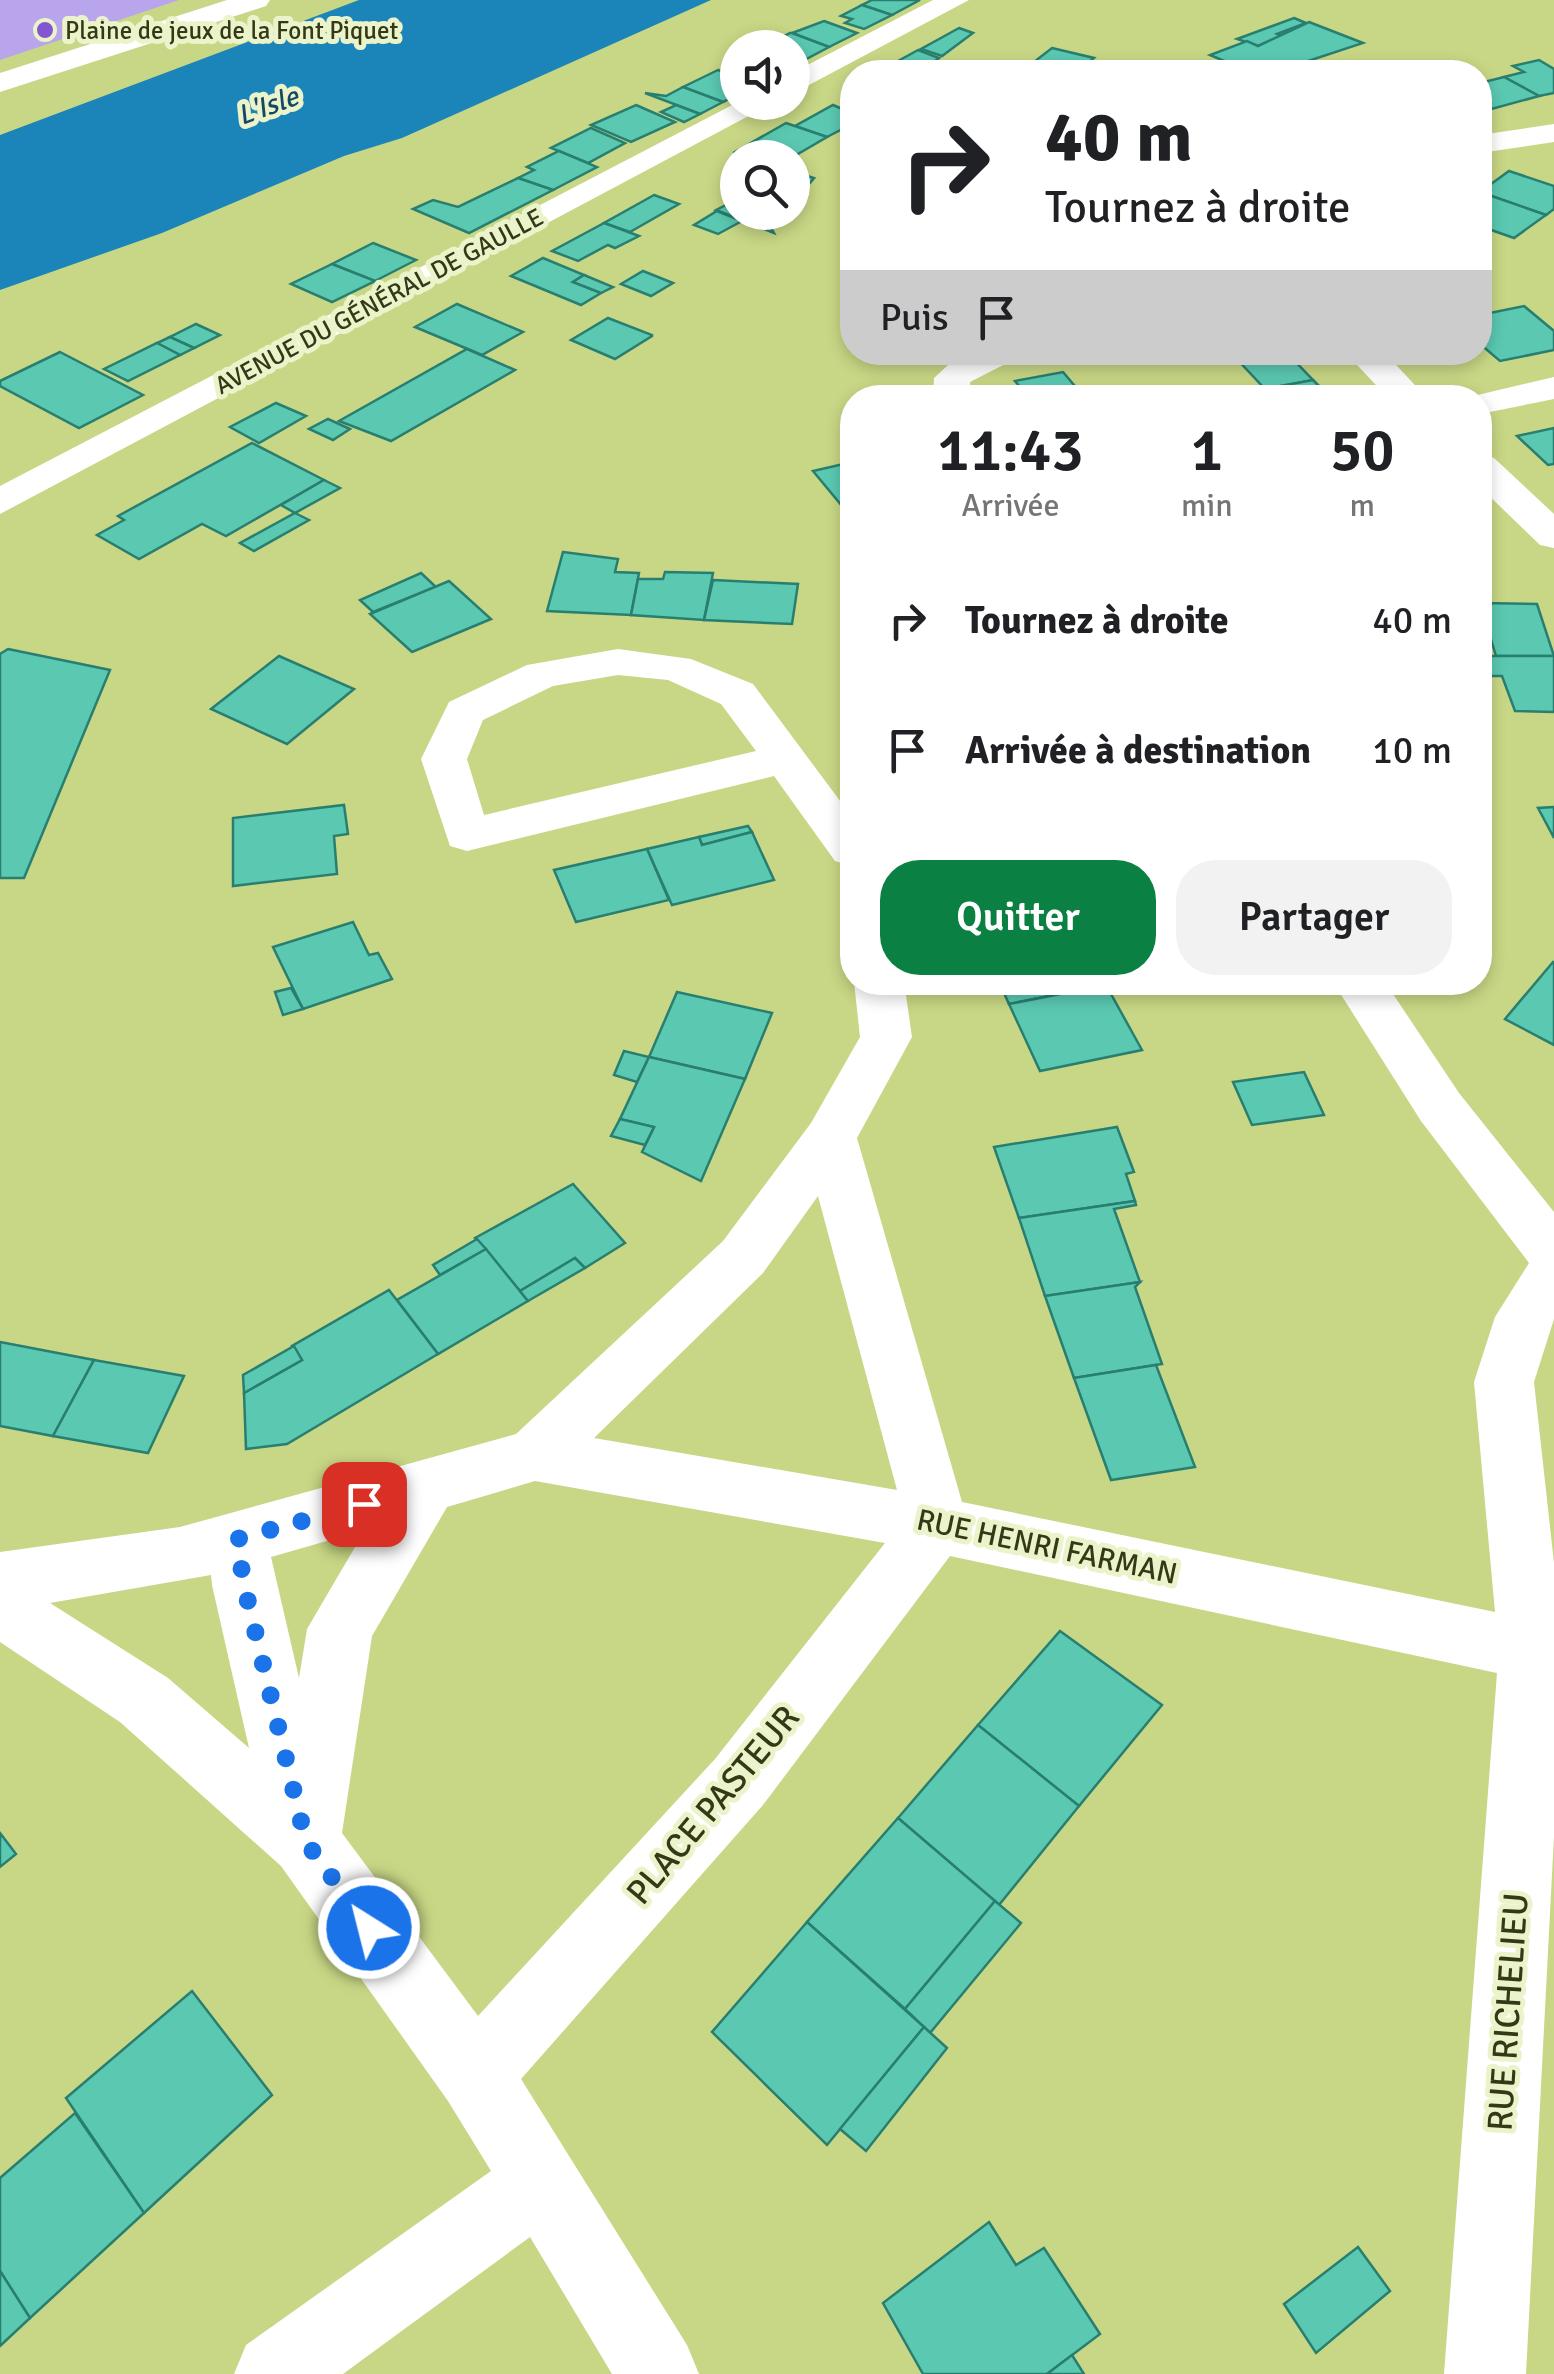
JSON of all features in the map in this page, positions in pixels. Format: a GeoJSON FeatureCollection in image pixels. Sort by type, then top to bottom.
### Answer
{"type":"FeatureCollection","features":[{"type":"Feature","properties":{"kind":"street"},"geometry":{"type":"LineString","coordinates":[[103,49],[234,0]]}},
{"type":"Feature","properties":{"kind":"street"},"geometry":{"type":"LineString","coordinates":[[0,83],[256,0]]}},
{"type":"Feature","properties":{"kind":"street"},"geometry":{"type":"LineString","coordinates":[[841,60],[955,0]]}},
{"type":"Feature","properties":{"kind":"street"},"geometry":{"type":"LineString","coordinates":[[810,77],[840,61]]}},
{"type":"Feature","properties":{"kind":"street","name":"AVENUE DU GÉNÉRAL DE GAULLE"},"geometry":{"type":"LineString","coordinates":[[0,502],[726,120]]}},
{"type":"Feature","properties":{"kind":"street"},"geometry":{"type":"LineString","coordinates":[[1492,142],[1554,133]]}},
{"type":"Feature","properties":{"kind":"street"},"geometry":{"type":"LineString","coordinates":[[952,385],[952,378],[969,365]]}},
{"type":"Feature","properties":{"kind":"street"},"geometry":{"type":"LineString","coordinates":[[1376,365],[1395,385]]}},
{"type":"Feature","properties":{"kind":"street"},"geometry":{"type":"LineString","coordinates":[[1492,401],[1554,388]]}},
{"type":"Feature","properties":{"kind":"street"},"geometry":{"type":"LineString","coordinates":[[1492,477],[1554,536]]}},
{"type":"Feature","properties":{"kind":"street"},"geometry":{"type":"LineString","coordinates":[[787,758],[467,835],[444,759],[465,712],[542,674],[618,662],[676,668],[737,694],[787,758],[840,833]]}},
{"type":"Feature","properties":{"kind":"street"},"geometry":{"type":"LineString","coordinates":[[0,1581],[180,1555],[535,1455],[743,1256],[830,1138],[886,1037],[880,995]]}},
{"type":"Feature","properties":{"kind":"street"},"geometry":{"type":"LineString","coordinates":[[1367,995],[1440,1107],[1554,1253]]}},
{"type":"Feature","properties":{"kind":"street"},"geometry":{"type":"LineString","coordinates":[[830,1138],[938,1524]]}},
{"type":"Feature","properties":{"kind":"street","name":"RUE RICHELIEU"},"geometry":{"type":"LineString","coordinates":[[1484,2374],[1542,1656],[1504,1382],[1524,1317],[1554,1272]]}},
{"type":"Feature","properties":{"kind":"street","name":"RUE HENRI FARMAN"},"geometry":{"type":"LineString","coordinates":[[535,1455],[800,1497],[938,1524],[1542,1656]]}},
{"type":"Feature","properties":{"kind":"street"},"geometry":{"type":"LineString","coordinates":[[306,1842],[340,1630],[427,1485]]}},
{"type":"Feature","properties":{"kind":"street","name":"PLACE PASTEUR"},"geometry":{"type":"LineString","coordinates":[[475,2074],[739,1782],[938,1524]]}},
{"type":"Feature","properties":{"kind":"street"},"geometry":{"type":"LineString","coordinates":[[237,1539],[244,1585],[306,1842]]}},
{"type":"Feature","properties":{"kind":"street"},"geometry":{"type":"LineString","coordinates":[[0,1606],[144,1700],[306,1842],[475,2074],[658,2374]]}},
{"type":"Feature","properties":{"kind":"street"},"geometry":{"type":"LineString","coordinates":[[276,2374],[542,2182]]}},
{"type":"Feature","properties":{"kind":"shaded area","name":"Plaine de jeux de la Font Piquet"},"geometry":{"type":"Polygon","coordinates":[[[0,0],[179,0],[0,60],[0,0]]]}},
{"type":"Feature","properties":{"kind":"water","name":"L'Isle"},"geometry":{"type":"Polygon","coordinates":[[[359,0],[711,0],[402,138],[344,156],[162,233],[0,290],[0,135],[359,0]]]}},
{"type":"Feature","properties":{"kind":"building"},"geometry":{"type":"Polygon","coordinates":[[[872,0],[920,0],[892,15],[862,5],[872,0]]]}},
{"type":"Feature","properties":{"kind":"building"},"geometry":{"type":"Polygon","coordinates":[[[862,5],[892,15],[864,29],[845,23],[852,19],[841,16],[862,5]]]}},
{"type":"Feature","properties":{"kind":"building"},"geometry":{"type":"Polygon","coordinates":[[[1294,18],[1306,23],[1277,34],[1283,37],[1258,46],[1237,39],[1294,18]]]}},
{"type":"Feature","properties":{"kind":"building"},"geometry":{"type":"Polygon","coordinates":[[[824,21],[857,33],[829,47],[810,40],[810,30],[800,30],[824,21]]]}},
{"type":"Feature","properties":{"kind":"building"},"geometry":{"type":"Polygon","coordinates":[[[1309,22],[1363,43],[1311,60],[1222,60],[1210,55],[1247,41],[1258,46],[1309,22]]]}},
{"type":"Feature","properties":{"kind":"building"},"geometry":{"type":"Polygon","coordinates":[[[959,28],[973,33],[942,56],[921,49],[959,28]]]}},
{"type":"Feature","properties":{"kind":"building"},"geometry":{"type":"Polygon","coordinates":[[[810,40],[829,47],[810,57],[810,40]]]}},
{"type":"Feature","properties":{"kind":"building"},"geometry":{"type":"Polygon","coordinates":[[[1052,48],[1094,58],[1092,60],[1036,60],[1052,48]]]}},
{"type":"Feature","properties":{"kind":"building"},"geometry":{"type":"Polygon","coordinates":[[[918,50],[939,58],[936,60],[900,60],[918,50]]]}},
{"type":"Feature","properties":{"kind":"building"},"geometry":{"type":"Polygon","coordinates":[[[1539,60],[1554,69],[1554,93],[1539,96],[1504,77],[1524,72],[1513,66],[1539,60]]]}},
{"type":"Feature","properties":{"kind":"building"},"geometry":{"type":"Polygon","coordinates":[[[718,70],[720,71],[720,101],[683,87],[718,70]]]}},
{"type":"Feature","properties":{"kind":"building"},"geometry":{"type":"Polygon","coordinates":[[[1504,77],[1539,96],[1492,109],[1492,80],[1504,77]]]}},
{"type":"Feature","properties":{"kind":"building"},"geometry":{"type":"Polygon","coordinates":[[[683,87],[720,104],[700,114],[645,93],[666,96],[683,87]]]}},
{"type":"Feature","properties":{"kind":"building"},"geometry":{"type":"Polygon","coordinates":[[[636,105],[675,122],[631,142],[591,125],[636,105]]]}},
{"type":"Feature","properties":{"kind":"building"},"geometry":{"type":"Polygon","coordinates":[[[676,105],[700,114],[684,122],[661,112],[676,105]]]}},
{"type":"Feature","properties":{"kind":"building"},"geometry":{"type":"Polygon","coordinates":[[[833,105],[840,108],[840,130],[827,137],[795,126],[833,105]]]}},
{"type":"Feature","properties":{"kind":"building"},"geometry":{"type":"Polygon","coordinates":[[[786,123],[827,137],[810,147],[810,140],[756,140],[786,123]]]}},
{"type":"Feature","properties":{"kind":"building"},"geometry":{"type":"Polygon","coordinates":[[[591,128],[625,143],[588,163],[551,148],[591,128]]]}},
{"type":"Feature","properties":{"kind":"building"},"geometry":{"type":"Polygon","coordinates":[[[559,151],[597,167],[553,190],[518,178],[534,170],[527,167],[559,151]]]}},
{"type":"Feature","properties":{"kind":"building"},"geometry":{"type":"Polygon","coordinates":[[[1509,171],[1554,186],[1554,209],[1546,215],[1492,196],[1492,183],[1509,171]]]}},
{"type":"Feature","properties":{"kind":"building"},"geometry":{"type":"Polygon","coordinates":[[[518,178],[553,190],[469,233],[413,209],[433,200],[458,207],[518,178]]]}},
{"type":"Feature","properties":{"kind":"building"},"geometry":{"type":"Polygon","coordinates":[[[654,195],[679,204],[630,232],[604,223],[654,195]]]}},
{"type":"Feature","properties":{"kind":"building"},"geometry":{"type":"Polygon","coordinates":[[[1492,196],[1546,215],[1514,238],[1492,230],[1492,196]]]}},
{"type":"Feature","properties":{"kind":"building"},"geometry":{"type":"Polygon","coordinates":[[[717,211],[720,230],[725,230],[718,234],[694,225],[717,211]]]}},
{"type":"Feature","properties":{"kind":"building"},"geometry":{"type":"Polygon","coordinates":[[[604,223],[639,236],[615,248],[608,245],[578,261],[552,251],[604,223]]]}},
{"type":"Feature","properties":{"kind":"building"},"geometry":{"type":"Polygon","coordinates":[[[373,243],[416,260],[375,281],[332,264],[373,243]]]}},
{"type":"Feature","properties":{"kind":"building"},"geometry":{"type":"Polygon","coordinates":[[[543,258],[584,275],[573,282],[601,293],[581,305],[511,276],[543,258]]]}},
{"type":"Feature","properties":{"kind":"building"},"geometry":{"type":"Polygon","coordinates":[[[332,264],[375,281],[332,302],[291,284],[332,264]]]}},
{"type":"Feature","properties":{"kind":"building"},"geometry":{"type":"Polygon","coordinates":[[[643,271],[673,283],[651,296],[621,284],[643,271]]]}},
{"type":"Feature","properties":{"kind":"building"},"geometry":{"type":"Polygon","coordinates":[[[584,275],[613,287],[601,293],[573,282],[584,275]]]}},
{"type":"Feature","properties":{"kind":"building"},"geometry":{"type":"Polygon","coordinates":[[[457,304],[523,332],[482,355],[415,327],[457,304]]]}},
{"type":"Feature","properties":{"kind":"building"},"geometry":{"type":"Polygon","coordinates":[[[1524,306],[1554,331],[1554,350],[1500,361],[1492,354],[1492,313],[1524,306]]]}},
{"type":"Feature","properties":{"kind":"building"},"geometry":{"type":"Polygon","coordinates":[[[608,318],[652,336],[615,359],[571,340],[608,318]]]}},
{"type":"Feature","properties":{"kind":"building"},"geometry":{"type":"Polygon","coordinates":[[[196,324],[220,335],[194,348],[170,337],[196,324]]]}},
{"type":"Feature","properties":{"kind":"building"},"geometry":{"type":"Polygon","coordinates":[[[170,337],[194,348],[180,355],[157,343],[170,337]]]}},
{"type":"Feature","properties":{"kind":"building"},"geometry":{"type":"Polygon","coordinates":[[[157,343],[180,355],[128,381],[104,369],[157,343]]]}},
{"type":"Feature","properties":{"kind":"building"},"geometry":{"type":"Polygon","coordinates":[[[467,349],[515,370],[391,441],[339,421],[467,349]]]}},
{"type":"Feature","properties":{"kind":"building"},"geometry":{"type":"Polygon","coordinates":[[[60,352],[143,395],[79,428],[0,386],[0,381],[60,352]]]}},
{"type":"Feature","properties":{"kind":"building"},"geometry":{"type":"Polygon","coordinates":[[[1242,365],[1299,365],[1313,380],[1286,385],[1261,385],[1242,365]]]}},
{"type":"Feature","properties":{"kind":"building"},"geometry":{"type":"Polygon","coordinates":[[[1063,372],[1074,385],[1018,385],[1015,381],[1063,372]]]}},
{"type":"Feature","properties":{"kind":"building"},"geometry":{"type":"Polygon","coordinates":[[[1313,380],[1318,385],[1286,385],[1313,380]]]}},
{"type":"Feature","properties":{"kind":"building"},"geometry":{"type":"Polygon","coordinates":[[[276,403],[306,416],[259,443],[230,427],[276,403]]]}},
{"type":"Feature","properties":{"kind":"building"},"geometry":{"type":"Polygon","coordinates":[[[328,419],[350,429],[333,440],[309,429],[328,419]]]}},
{"type":"Feature","properties":{"kind":"building"},"geometry":{"type":"Polygon","coordinates":[[[1554,428],[1554,464],[1548,465],[1517,436],[1554,428]]]}},
{"type":"Feature","properties":{"kind":"building"},"geometry":{"type":"Polygon","coordinates":[[[252,443],[324,480],[226,536],[202,524],[139,559],[97,535],[124,520],[118,516],[252,443]]]}},
{"type":"Feature","properties":{"kind":"building"},"geometry":{"type":"Polygon","coordinates":[[[840,465],[840,504],[813,471],[840,465]]]}},
{"type":"Feature","properties":{"kind":"building"},"geometry":{"type":"Polygon","coordinates":[[[324,480],[340,488],[295,513],[281,505],[324,480]]]}},
{"type":"Feature","properties":{"kind":"building"},"geometry":{"type":"Polygon","coordinates":[[[295,513],[309,520],[254,551],[240,543],[295,513]]]}},
{"type":"Feature","properties":{"kind":"building"},"geometry":{"type":"Polygon","coordinates":[[[563,552],[618,559],[615,572],[639,573],[631,615],[547,611],[563,552]]]}},
{"type":"Feature","properties":{"kind":"building"},"geometry":{"type":"Polygon","coordinates":[[[665,572],[713,573],[704,620],[631,615],[638,579],[663,579],[665,572]]]}},
{"type":"Feature","properties":{"kind":"building"},"geometry":{"type":"Polygon","coordinates":[[[421,573],[436,587],[373,612],[360,600],[421,573]]]}},
{"type":"Feature","properties":{"kind":"building"},"geometry":{"type":"Polygon","coordinates":[[[713,580],[798,584],[792,624],[704,620],[713,580]]]}},
{"type":"Feature","properties":{"kind":"building"},"geometry":{"type":"Polygon","coordinates":[[[449,581],[491,619],[412,652],[370,614],[449,581]]]}},
{"type":"Feature","properties":{"kind":"building"},"geometry":{"type":"Polygon","coordinates":[[[1492,603],[1537,604],[1554,656],[1496,656],[1492,603]]]}},
{"type":"Feature","properties":{"kind":"building"},"geometry":{"type":"Polygon","coordinates":[[[8,649],[110,670],[24,878],[0,878],[0,654],[8,649]]]}},
{"type":"Feature","properties":{"kind":"building"},"geometry":{"type":"Polygon","coordinates":[[[279,656],[354,689],[287,744],[211,709],[279,656]]]}},
{"type":"Feature","properties":{"kind":"building"},"geometry":{"type":"Polygon","coordinates":[[[1492,656],[1554,656],[1554,712],[1515,711],[1502,676],[1492,676],[1492,656]]]}},
{"type":"Feature","properties":{"kind":"building"},"geometry":{"type":"Polygon","coordinates":[[[344,805],[348,834],[334,836],[337,874],[233,886],[233,818],[344,805]]]}},
{"type":"Feature","properties":{"kind":"building"},"geometry":{"type":"Polygon","coordinates":[[[1554,807],[1554,838],[1538,808],[1554,807]]]}},
{"type":"Feature","properties":{"kind":"building"},"geometry":{"type":"Polygon","coordinates":[[[748,826],[752,832],[702,845],[699,837],[748,826]]]}},
{"type":"Feature","properties":{"kind":"building"},"geometry":{"type":"Polygon","coordinates":[[[752,832],[774,880],[672,905],[647,849],[699,837],[702,845],[752,832]]]}},
{"type":"Feature","properties":{"kind":"building"},"geometry":{"type":"Polygon","coordinates":[[[647,849],[669,900],[576,922],[554,870],[647,849]]]}},
{"type":"Feature","properties":{"kind":"building"},"geometry":{"type":"Polygon","coordinates":[[[353,922],[369,955],[378,953],[392,979],[303,1009],[273,947],[353,922]]]}},
{"type":"Feature","properties":{"kind":"building"},"geometry":{"type":"Polygon","coordinates":[[[1554,963],[1554,1045],[1505,1019],[1554,963]]]}},
{"type":"Feature","properties":{"kind":"building"},"geometry":{"type":"Polygon","coordinates":[[[291,988],[303,1009],[283,1015],[275,992],[291,988]]]}},
{"type":"Feature","properties":{"kind":"building"},"geometry":{"type":"Polygon","coordinates":[[[677,992],[772,1013],[745,1079],[649,1057],[677,992]]]}},
{"type":"Feature","properties":{"kind":"building"},"geometry":{"type":"Polygon","coordinates":[[[1005,995],[1055,995],[1009,1004],[1005,995]]]}},
{"type":"Feature","properties":{"kind":"building"},"geometry":{"type":"Polygon","coordinates":[[[1055,995],[1112,995],[1142,1050],[1040,1071],[1009,1004],[1055,995]]]}},
{"type":"Feature","properties":{"kind":"building"},"geometry":{"type":"Polygon","coordinates":[[[624,1051],[649,1057],[637,1082],[614,1075],[624,1051]]]}},
{"type":"Feature","properties":{"kind":"building"},"geometry":{"type":"Polygon","coordinates":[[[649,1057],[745,1079],[701,1181],[642,1152],[654,1127],[620,1119],[649,1057]]]}},
{"type":"Feature","properties":{"kind":"building"},"geometry":{"type":"Polygon","coordinates":[[[1304,1072],[1324,1115],[1252,1125],[1233,1082],[1304,1072]]]}},
{"type":"Feature","properties":{"kind":"building"},"geometry":{"type":"Polygon","coordinates":[[[620,1119],[654,1127],[645,1145],[611,1136],[620,1119]]]}},
{"type":"Feature","properties":{"kind":"building"},"geometry":{"type":"Polygon","coordinates":[[[1117,1127],[1134,1172],[1126,1174],[1135,1201],[1019,1218],[994,1147],[1117,1127]]]}},
{"type":"Feature","properties":{"kind":"building"},"geometry":{"type":"Polygon","coordinates":[[[573,1184],[625,1243],[585,1268],[575,1258],[520,1291],[475,1238],[573,1184]]]}},
{"type":"Feature","properties":{"kind":"building"},"geometry":{"type":"Polygon","coordinates":[[[1135,1201],[1136,1205],[1114,1209],[1140,1282],[1045,1296],[1019,1218],[1135,1201]]]}},
{"type":"Feature","properties":{"kind":"building"},"geometry":{"type":"Polygon","coordinates":[[[477,1239],[486,1249],[440,1275],[433,1265],[477,1239]]]}},
{"type":"Feature","properties":{"kind":"building"},"geometry":{"type":"Polygon","coordinates":[[[486,1249],[528,1301],[438,1354],[397,1300],[486,1249]]]}},
{"type":"Feature","properties":{"kind":"building"},"geometry":{"type":"Polygon","coordinates":[[[575,1258],[585,1268],[528,1301],[520,1291],[575,1258]]]}},
{"type":"Feature","properties":{"kind":"building"},"geometry":{"type":"Polygon","coordinates":[[[1140,1282],[1135,1287],[1162,1364],[1074,1378],[1045,1296],[1140,1282]]]}},
{"type":"Feature","properties":{"kind":"building"},"geometry":{"type":"Polygon","coordinates":[[[389,1290],[438,1354],[287,1444],[246,1449],[244,1393],[302,1360],[292,1346],[389,1290]]]}},
{"type":"Feature","properties":{"kind":"building"},"geometry":{"type":"Polygon","coordinates":[[[0,1342],[94,1360],[53,1436],[0,1426],[0,1342]]]}},
{"type":"Feature","properties":{"kind":"building"},"geometry":{"type":"Polygon","coordinates":[[[294,1346],[302,1360],[244,1393],[243,1375],[294,1346]]]}},
{"type":"Feature","properties":{"kind":"building"},"geometry":{"type":"Polygon","coordinates":[[[94,1360],[184,1376],[148,1453],[53,1436],[94,1360]]]}},
{"type":"Feature","properties":{"kind":"building"},"geometry":{"type":"Polygon","coordinates":[[[1156,1365],[1195,1467],[1111,1480],[1074,1378],[1156,1365]]]}},
{"type":"Feature","properties":{"kind":"building"},"geometry":{"type":"Polygon","coordinates":[[[1060,1631],[1162,1705],[1079,1806],[978,1725],[1060,1631]]]}},
{"type":"Feature","properties":{"kind":"building"},"geometry":{"type":"Polygon","coordinates":[[[978,1725],[1079,1806],[999,1905],[898,1818],[978,1725]]]}},
{"type":"Feature","properties":{"kind":"building"},"geometry":{"type":"Polygon","coordinates":[[[898,1818],[995,1901],[905,2009],[807,1922],[898,1818]]]}},
{"type":"Feature","properties":{"kind":"building"},"geometry":{"type":"Polygon","coordinates":[[[0,1833],[16,1854],[0,1867],[0,1833]]]}},
{"type":"Feature","properties":{"kind":"building"},"geometry":{"type":"Polygon","coordinates":[[[995,1901],[1021,1923],[930,2033],[905,2009],[995,1901]]]}},
{"type":"Feature","properties":{"kind":"building"},"geometry":{"type":"Polygon","coordinates":[[[807,1922],[924,2027],[827,2145],[712,2032],[807,1922]]]}},
{"type":"Feature","properties":{"kind":"building"},"geometry":{"type":"Polygon","coordinates":[[[192,1991],[272,2095],[144,2213],[66,2098],[192,1991]]]}},
{"type":"Feature","properties":{"kind":"building"},"geometry":{"type":"Polygon","coordinates":[[[924,2027],[947,2048],[866,2151],[840,2129],[924,2027]]]}},
{"type":"Feature","properties":{"kind":"building"},"geometry":{"type":"Polygon","coordinates":[[[75,2113],[144,2213],[30,2318],[0,2271],[0,2178],[75,2113]]]}},
{"type":"Feature","properties":{"kind":"building"},"geometry":{"type":"Polygon","coordinates":[[[989,2222],[1016,2265],[1044,2248],[1100,2334],[1047,2374],[923,2374],[883,2303],[989,2222]]]}},
{"type":"Feature","properties":{"kind":"building"},"geometry":{"type":"Polygon","coordinates":[[[1358,2247],[1390,2291],[1316,2353],[1284,2304],[1358,2247]]]}},
{"type":"Feature","properties":{"kind":"building"},"geometry":{"type":"Polygon","coordinates":[[[0,2271],[30,2318],[0,2346],[0,2271]]]}},
{"type":"Feature","properties":{"kind":"building"},"geometry":{"type":"Polygon","coordinates":[[[1072,2355],[1084,2374],[1047,2374],[1072,2355]]]}},
{"type":"Feature","properties":{"kind":"place","name":"Plaine de jeux de la Font Piquet"},"geometry":{"type":"Point","coordinates":[45,30]}},
{"type":"Feature","properties":{"kind":"route"},"geometry":{"type":"LineString","coordinates":[[364,1504],[237,1539],[244,1585],[306,1842],[369,1928]]}}]}
